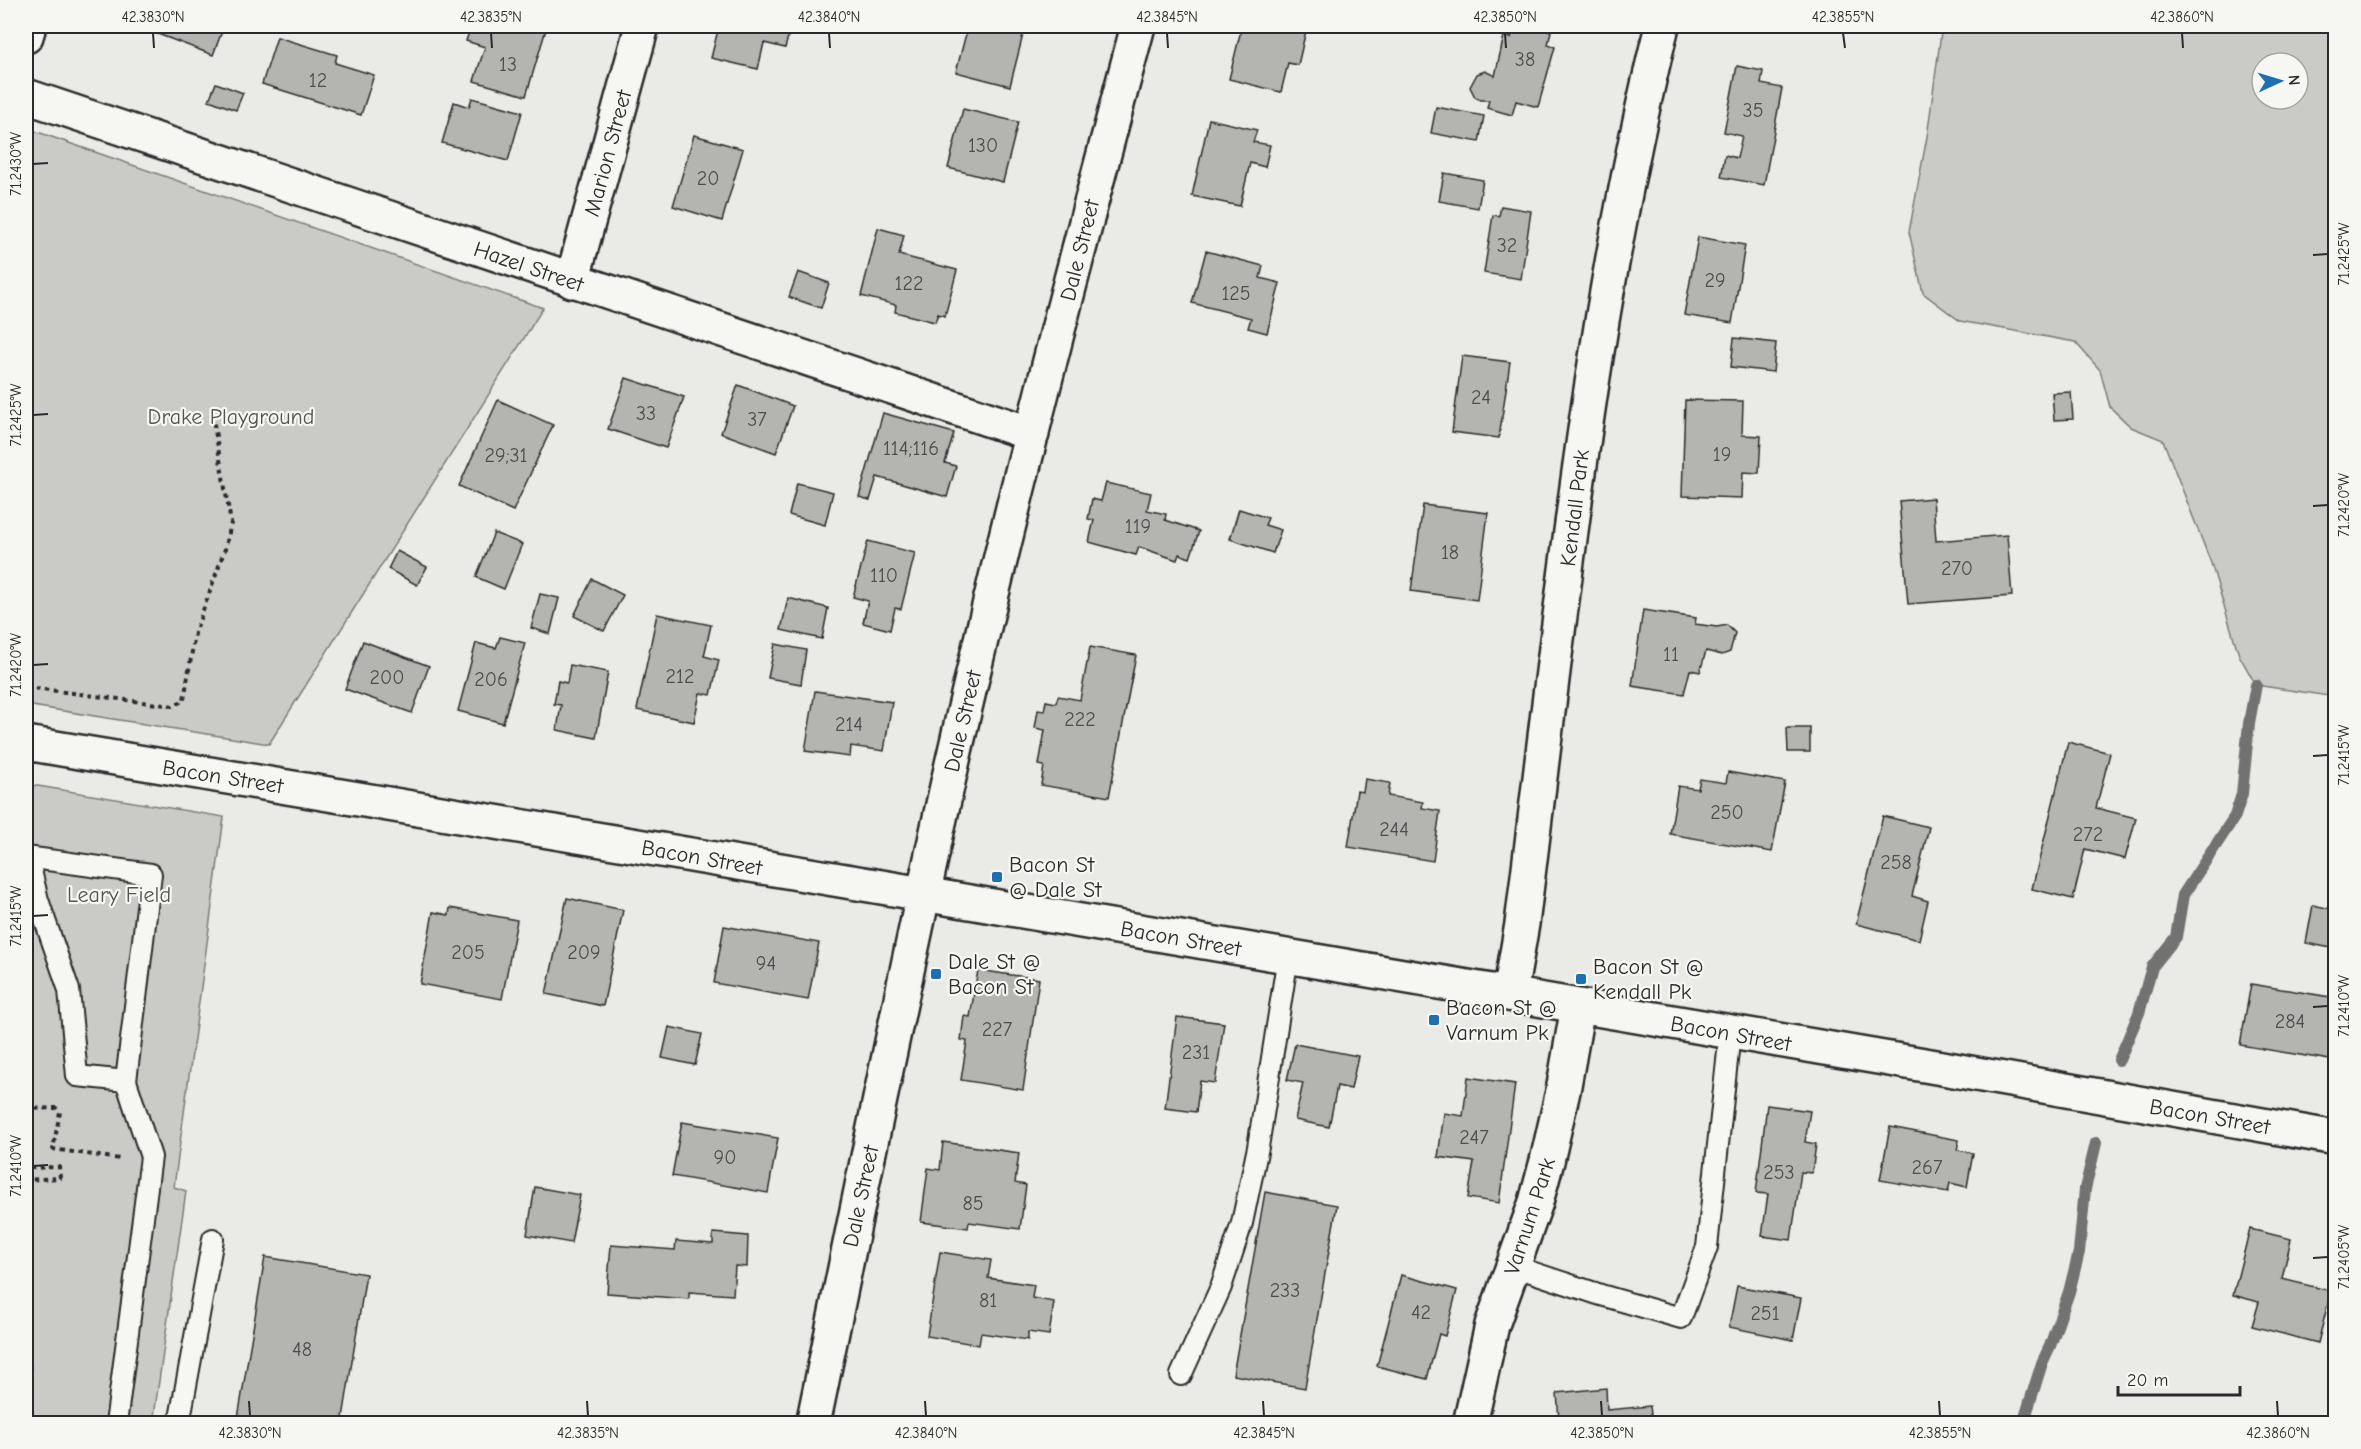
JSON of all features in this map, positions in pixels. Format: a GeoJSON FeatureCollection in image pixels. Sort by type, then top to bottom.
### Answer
{"type":"FeatureCollection","features":[{"type":"Feature","properties":{"kind":"street"},"geometry":{"type":"LineString","coordinates":[[26,36],[29,26]]}},
{"type":"Feature","properties":{"kind":"street","name":"Marion Street"},"geometry":{"type":"LineString","coordinates":[[572,281],[642,26]]}},
{"type":"Feature","properties":{"kind":"street","name":"Dale Street"},"geometry":{"type":"LineString","coordinates":[[813,1424],[923,894],[978,654],[1032,434],[1138,26]]}},
{"type":"Feature","properties":{"kind":"street","name":"Kendall Park"},"geometry":{"type":"LineString","coordinates":[[1510,994],[1522,924],[1579,467],[1603,313],[1632,153],[1662,26]]}},
{"type":"Feature","properties":{"kind":"street","name":"Hazel Street"},"geometry":{"type":"LineString","coordinates":[[26,96],[1032,434]]}},
{"type":"Feature","properties":{"kind":"street","name":"Bacon Street"},"geometry":{"type":"LineString","coordinates":[[26,743],[1288,956],[2336,1138]]}},
{"type":"Feature","properties":{"kind":"street","name":"Varnum Park"},"geometry":{"type":"LineString","coordinates":[[1470,1424],[1490,1334],[1536,1202],[1547,1161],[1563,1092],[1578,1007]]}},
{"type":"Feature","properties":{"kind":"lane"},"geometry":{"type":"LineString","coordinates":[[116,1424],[151,1157],[126,1081],[151,874],[27,858],[38,900],[69,990],[77,1076],[126,1081]]}},
{"type":"Feature","properties":{"kind":"lane"},"geometry":{"type":"LineString","coordinates":[[1181,1375],[1221,1287],[1242,1223],[1257,1148],[1288,956]]}},
{"type":"Feature","properties":{"kind":"lane"},"geometry":{"type":"LineString","coordinates":[[1513,1266],[1681,1318],[1707,1247],[1730,1033]]}},
{"type":"Feature","properties":{"kind":"lane"},"geometry":{"type":"LineString","coordinates":[[179,1424],[213,1239]]}},
{"type":"Feature","properties":{"kind":"path"},"geometry":{"type":"LineString","coordinates":[[26,687],[173,706],[184,700],[195,633],[223,556],[231,523],[213,420]]}},
{"type":"Feature","properties":{"kind":"path"},"geometry":{"type":"LineString","coordinates":[[26,1109],[56,1108],[60,1112],[54,1149],[150,1164]]}},
{"type":"Feature","properties":{"kind":"path"},"geometry":{"type":"LineString","coordinates":[[26,1124],[29,1168],[60,1167],[60,1178],[26,1180]]}},
{"type":"Feature","properties":{"kind":"path"},"geometry":{"type":"LineString","coordinates":[[26,1293],[32,1424]]}},
{"type":"Feature","properties":{"kind":"green space"},"geometry":{"type":"Polygon","coordinates":[[[1942,26],[2335,26],[2335,697],[2256,685],[2239,655],[2211,563],[2163,440],[2131,427],[2110,407],[2100,370],[2075,342],[1960,321],[1923,293],[1909,232],[1927,137],[1942,26]]]}},
{"type":"Feature","properties":{"kind":"green space","name":"Drake Playground"},"geometry":{"type":"Polygon","coordinates":[[[26,128],[543,308],[269,744],[26,705],[26,128]]]}},
{"type":"Feature","properties":{"kind":"green space","name":"Leary Field"},"geometry":{"type":"Polygon","coordinates":[[[26,784],[224,817],[174,1187],[186,1191],[153,1423],[26,1423],[26,784]]]}},
{"type":"Feature","properties":{"kind":"building"},"geometry":{"type":"Polygon","coordinates":[[[153,26],[224,26],[213,55],[150,31],[153,26]]]}},
{"type":"Feature","properties":{"kind":"building"},"geometry":{"type":"Polygon","coordinates":[[[471,26],[547,26],[526,96],[474,81],[485,47],[466,41],[471,26]]]}},
{"type":"Feature","properties":{"kind":"building"},"geometry":{"type":"Polygon","coordinates":[[[719,26],[791,26],[785,48],[764,43],[758,69],[711,58],[719,26]]]}},
{"type":"Feature","properties":{"kind":"building"},"geometry":{"type":"Polygon","coordinates":[[[968,26],[1025,27],[1010,86],[956,72],[968,26]]]}},
{"type":"Feature","properties":{"kind":"building"},"geometry":{"type":"Polygon","coordinates":[[[1242,26],[1307,26],[1298,65],[1288,63],[1281,92],[1229,79],[1242,26]]]}},
{"type":"Feature","properties":{"kind":"building"},"geometry":{"type":"Polygon","coordinates":[[[1514,26],[1533,26],[1551,31],[1548,45],[1555,47],[1538,107],[1516,101],[1512,115],[1487,108],[1489,100],[1480,100],[1475,97],[1470,87],[1477,74],[1485,71],[1495,76],[1504,36],[1511,38],[1514,26]]]}},
{"type":"Feature","properties":{"kind":"building"},"geometry":{"type":"Polygon","coordinates":[[[277,37],[337,55],[335,63],[374,75],[361,115],[262,84],[277,37]]]}},
{"type":"Feature","properties":{"kind":"building"},"geometry":{"type":"Polygon","coordinates":[[[1737,66],[1763,71],[1761,84],[1782,88],[1764,185],[1721,177],[1725,155],[1737,158],[1742,136],[1724,132],[1737,66]]]}},
{"type":"Feature","properties":{"kind":"building"},"geometry":{"type":"Polygon","coordinates":[[[216,83],[243,93],[236,110],[209,100],[216,83]]]}},
{"type":"Feature","properties":{"kind":"building"},"geometry":{"type":"Polygon","coordinates":[[[472,98],[522,112],[508,161],[442,143],[454,102],[469,107],[472,98]]]}},
{"type":"Feature","properties":{"kind":"building"},"geometry":{"type":"Polygon","coordinates":[[[1436,107],[1484,116],[1479,142],[1431,133],[1436,107]]]}},
{"type":"Feature","properties":{"kind":"building"},"geometry":{"type":"Polygon","coordinates":[[[963,109],[1018,122],[1003,182],[948,168],[963,109]]]}},
{"type":"Feature","properties":{"kind":"building"},"geometry":{"type":"Polygon","coordinates":[[[1209,119],[1257,130],[1253,142],[1270,145],[1265,167],[1250,163],[1240,206],[1192,196],[1209,119]]]}},
{"type":"Feature","properties":{"kind":"building"},"geometry":{"type":"Polygon","coordinates":[[[694,135],[743,149],[722,221],[673,206],[694,135]]]}},
{"type":"Feature","properties":{"kind":"building"},"geometry":{"type":"Polygon","coordinates":[[[1444,173],[1483,180],[1478,208],[1439,201],[1444,173]]]}},
{"type":"Feature","properties":{"kind":"building"},"geometry":{"type":"Polygon","coordinates":[[[1501,206],[1531,211],[1521,279],[1484,273],[1493,215],[1499,216],[1501,206]]]}},
{"type":"Feature","properties":{"kind":"building"},"geometry":{"type":"Polygon","coordinates":[[[878,228],[904,235],[899,255],[957,270],[945,316],[938,314],[935,322],[895,312],[896,305],[861,296],[878,228]]]}},
{"type":"Feature","properties":{"kind":"building"},"geometry":{"type":"Polygon","coordinates":[[[1698,237],[1745,245],[1732,323],[1684,315],[1698,237]]]}},
{"type":"Feature","properties":{"kind":"building"},"geometry":{"type":"Polygon","coordinates":[[[1206,251],[1263,266],[1260,278],[1280,283],[1267,333],[1248,328],[1251,318],[1192,303],[1206,251]]]}},
{"type":"Feature","properties":{"kind":"building"},"geometry":{"type":"Polygon","coordinates":[[[798,272],[829,283],[821,308],[789,297],[798,272]]]}},
{"type":"Feature","properties":{"kind":"building"},"geometry":{"type":"Polygon","coordinates":[[[1734,338],[1776,343],[1773,372],[1731,367],[1734,338]]]}},
{"type":"Feature","properties":{"kind":"building"},"geometry":{"type":"Polygon","coordinates":[[[1462,356],[1510,362],[1499,438],[1452,432],[1462,356]]]}},
{"type":"Feature","properties":{"kind":"building"},"geometry":{"type":"Polygon","coordinates":[[[626,378],[684,397],[666,448],[608,429],[626,378]]]}},
{"type":"Feature","properties":{"kind":"building"},"geometry":{"type":"Polygon","coordinates":[[[738,385],[793,406],[776,453],[721,433],[738,385]]]}},
{"type":"Feature","properties":{"kind":"building"},"geometry":{"type":"Polygon","coordinates":[[[2071,392],[2073,419],[2054,420],[2052,393],[2071,392]]]}},
{"type":"Feature","properties":{"kind":"building"},"geometry":{"type":"Polygon","coordinates":[[[498,400],[553,425],[513,511],[459,486],[498,400]]]}},
{"type":"Feature","properties":{"kind":"building"},"geometry":{"type":"Polygon","coordinates":[[[1685,400],[1743,401],[1742,435],[1761,436],[1759,473],[1743,472],[1742,498],[1682,496],[1685,400]]]}},
{"type":"Feature","properties":{"kind":"building"},"geometry":{"type":"Polygon","coordinates":[[[883,413],[954,433],[945,463],[956,466],[947,497],[877,477],[870,500],[859,497],[883,413]]]}},
{"type":"Feature","properties":{"kind":"building"},"geometry":{"type":"Polygon","coordinates":[[[797,483],[833,492],[825,525],[789,515],[797,483]]]}},
{"type":"Feature","properties":{"kind":"building"},"geometry":{"type":"Polygon","coordinates":[[[1106,483],[1151,493],[1147,510],[1166,514],[1165,520],[1199,531],[1190,558],[1179,554],[1177,560],[1139,547],[1136,555],[1089,542],[1094,520],[1088,519],[1092,499],[1101,501],[1106,483]]]}},
{"type":"Feature","properties":{"kind":"building"},"geometry":{"type":"Polygon","coordinates":[[[1933,498],[1936,541],[2007,535],[2012,596],[1908,604],[1899,501],[1933,498]]]}},
{"type":"Feature","properties":{"kind":"building"},"geometry":{"type":"Polygon","coordinates":[[[1423,505],[1488,513],[1477,600],[1411,591],[1423,505]]]}},
{"type":"Feature","properties":{"kind":"building"},"geometry":{"type":"Polygon","coordinates":[[[1239,509],[1268,518],[1265,525],[1281,530],[1273,553],[1230,539],[1239,509]]]}},
{"type":"Feature","properties":{"kind":"building"},"geometry":{"type":"Polygon","coordinates":[[[494,533],[522,544],[504,589],[476,577],[494,533]]]}},
{"type":"Feature","properties":{"kind":"building"},"geometry":{"type":"Polygon","coordinates":[[[868,541],[915,553],[901,609],[895,608],[890,630],[863,623],[868,601],[853,597],[868,541]]]}},
{"type":"Feature","properties":{"kind":"building"},"geometry":{"type":"Polygon","coordinates":[[[397,551],[427,567],[417,585],[388,569],[397,551]]]}},
{"type":"Feature","properties":{"kind":"building"},"geometry":{"type":"Polygon","coordinates":[[[592,579],[623,595],[604,631],[574,616],[592,579]]]}},
{"type":"Feature","properties":{"kind":"building"},"geometry":{"type":"Polygon","coordinates":[[[540,594],[559,598],[550,634],[531,628],[540,594]]]}},
{"type":"Feature","properties":{"kind":"building"},"geometry":{"type":"Polygon","coordinates":[[[788,598],[828,608],[822,639],[781,630],[788,598]]]}},
{"type":"Feature","properties":{"kind":"building"},"geometry":{"type":"Polygon","coordinates":[[[1643,610],[1696,618],[1695,624],[1717,627],[1727,625],[1735,633],[1730,652],[1722,655],[1706,651],[1700,672],[1690,670],[1684,694],[1632,686],[1643,610]]]}},
{"type":"Feature","properties":{"kind":"building"},"geometry":{"type":"Polygon","coordinates":[[[657,614],[711,625],[704,656],[719,660],[711,695],[700,693],[694,722],[637,710],[657,614]]]}},
{"type":"Feature","properties":{"kind":"building"},"geometry":{"type":"Polygon","coordinates":[[[500,637],[525,643],[503,723],[458,711],[476,643],[496,648],[500,637]]]}},
{"type":"Feature","properties":{"kind":"building"},"geometry":{"type":"Polygon","coordinates":[[[363,641],[429,666],[412,713],[345,689],[363,641]]]}},
{"type":"Feature","properties":{"kind":"building"},"geometry":{"type":"Polygon","coordinates":[[[775,644],[806,650],[801,684],[768,678],[775,644]]]}},
{"type":"Feature","properties":{"kind":"building"},"geometry":{"type":"Polygon","coordinates":[[[1090,647],[1136,655],[1109,797],[1041,785],[1044,766],[1039,765],[1045,730],[1035,728],[1038,710],[1044,711],[1046,701],[1056,703],[1058,696],[1080,700],[1090,647]]]}},
{"type":"Feature","properties":{"kind":"building"},"geometry":{"type":"Polygon","coordinates":[[[570,665],[608,672],[596,738],[557,730],[561,705],[554,704],[558,681],[567,683],[570,665]]]}},
{"type":"Feature","properties":{"kind":"building"},"geometry":{"type":"Polygon","coordinates":[[[815,691],[892,702],[884,751],[851,746],[850,757],[805,751],[815,691]]]}},
{"type":"Feature","properties":{"kind":"building"},"geometry":{"type":"Polygon","coordinates":[[[1787,728],[1810,728],[1810,752],[1788,752],[1787,728]]]}},
{"type":"Feature","properties":{"kind":"building"},"geometry":{"type":"Polygon","coordinates":[[[2068,742],[2110,753],[2096,808],[2136,818],[2125,859],[2085,849],[2073,899],[2032,889],[2068,742]]]}},
{"type":"Feature","properties":{"kind":"building"},"geometry":{"type":"Polygon","coordinates":[[[1728,772],[1785,782],[1772,852],[1670,834],[1678,786],[1698,789],[1700,779],[1726,783],[1728,772]]]}},
{"type":"Feature","properties":{"kind":"building"},"geometry":{"type":"Polygon","coordinates":[[[1365,779],[1390,783],[1388,796],[1423,802],[1422,808],[1440,811],[1433,861],[1348,847],[1357,791],[1363,792],[1365,779]]]}},
{"type":"Feature","properties":{"kind":"building"},"geometry":{"type":"Polygon","coordinates":[[[1883,816],[1929,827],[1912,896],[1928,901],[1919,940],[1856,924],[1883,816]]]}},
{"type":"Feature","properties":{"kind":"building"},"geometry":{"type":"Polygon","coordinates":[[[567,898],[623,910],[603,1006],[546,994],[567,898]]]}},
{"type":"Feature","properties":{"kind":"building"},"geometry":{"type":"Polygon","coordinates":[[[2313,905],[2336,910],[2336,949],[2306,943],[2313,905]]]}},
{"type":"Feature","properties":{"kind":"building"},"geometry":{"type":"Polygon","coordinates":[[[450,908],[517,920],[502,999],[420,984],[433,912],[449,915],[450,908]]]}},
{"type":"Feature","properties":{"kind":"building"},"geometry":{"type":"Polygon","coordinates":[[[724,926],[819,943],[808,1000],[714,983],[724,926]]]}},
{"type":"Feature","properties":{"kind":"building"},"geometry":{"type":"Polygon","coordinates":[[[978,970],[1039,979],[1023,1090],[961,1080],[967,1041],[961,1040],[964,1016],[970,1017],[978,970]]]}},
{"type":"Feature","properties":{"kind":"building"},"geometry":{"type":"Polygon","coordinates":[[[2251,984],[2336,998],[2336,1061],[2240,1045],[2251,984]]]}},
{"type":"Feature","properties":{"kind":"building"},"geometry":{"type":"Polygon","coordinates":[[[1177,1017],[1224,1023],[1215,1083],[1200,1081],[1196,1112],[1165,1108],[1177,1017]]]}},
{"type":"Feature","properties":{"kind":"building"},"geometry":{"type":"Polygon","coordinates":[[[669,1027],[702,1034],[695,1065],[662,1058],[669,1027]]]}},
{"type":"Feature","properties":{"kind":"building"},"geometry":{"type":"Polygon","coordinates":[[[1295,1044],[1358,1056],[1351,1089],[1337,1086],[1329,1127],[1295,1120],[1303,1083],[1287,1080],[1295,1044]]]}},
{"type":"Feature","properties":{"kind":"building"},"geometry":{"type":"Polygon","coordinates":[[[1468,1077],[1515,1084],[1499,1203],[1468,1198],[1474,1162],[1438,1157],[1444,1113],[1463,1116],[1468,1077]]]}},
{"type":"Feature","properties":{"kind":"building"},"geometry":{"type":"Polygon","coordinates":[[[1767,1105],[1810,1111],[1805,1142],[1816,1144],[1812,1173],[1801,1172],[1791,1240],[1762,1236],[1768,1194],[1756,1193],[1767,1105]]]}},
{"type":"Feature","properties":{"kind":"building"},"geometry":{"type":"Polygon","coordinates":[[[682,1122],[778,1138],[768,1193],[672,1176],[682,1122]]]}},
{"type":"Feature","properties":{"kind":"building"},"geometry":{"type":"Polygon","coordinates":[[[1890,1127],[1959,1140],[1957,1150],[1973,1153],[1967,1187],[1950,1183],[1948,1192],[1880,1180],[1890,1127]]]}},
{"type":"Feature","properties":{"kind":"building"},"geometry":{"type":"Polygon","coordinates":[[[943,1142],[1019,1153],[1015,1183],[1026,1185],[1020,1229],[969,1222],[968,1228],[921,1222],[928,1168],[940,1170],[943,1142]]]}},
{"type":"Feature","properties":{"kind":"building"},"geometry":{"type":"Polygon","coordinates":[[[535,1187],[580,1195],[571,1243],[527,1235],[535,1187]]]}},
{"type":"Feature","properties":{"kind":"building"},"geometry":{"type":"Polygon","coordinates":[[[1265,1192],[1337,1205],[1305,1388],[1233,1375],[1265,1192]]]}},
{"type":"Feature","properties":{"kind":"building"},"geometry":{"type":"Polygon","coordinates":[[[2250,1229],[2291,1239],[2282,1279],[2331,1291],[2318,1343],[2252,1326],[2259,1302],[2233,1295],[2250,1229]]]}},
{"type":"Feature","properties":{"kind":"building"},"geometry":{"type":"Polygon","coordinates":[[[713,1233],[748,1236],[747,1267],[735,1266],[733,1295],[689,1292],[689,1299],[607,1293],[611,1245],[675,1250],[676,1241],[713,1244],[713,1233]]]}},
{"type":"Feature","properties":{"kind":"building"},"geometry":{"type":"Polygon","coordinates":[[[940,1252],[991,1260],[988,1278],[1034,1285],[1032,1298],[1054,1302],[1049,1335],[1028,1332],[1028,1340],[981,1333],[979,1345],[927,1336],[940,1252]]]}},
{"type":"Feature","properties":{"kind":"building"},"geometry":{"type":"Polygon","coordinates":[[[265,1257],[366,1274],[342,1424],[237,1424],[265,1257]]]}},
{"type":"Feature","properties":{"kind":"building"},"geometry":{"type":"Polygon","coordinates":[[[1401,1275],[1457,1290],[1445,1336],[1439,1334],[1427,1379],[1377,1366],[1401,1275]]]}},
{"type":"Feature","properties":{"kind":"building"},"geometry":{"type":"Polygon","coordinates":[[[1737,1286],[1801,1298],[1793,1340],[1729,1327],[1737,1286]]]}},
{"type":"Feature","properties":{"kind":"building"},"geometry":{"type":"Polygon","coordinates":[[[1606,1388],[1607,1410],[1650,1406],[1652,1424],[1545,1424],[1545,1421],[1559,1420],[1557,1393],[1606,1388]]]}},
{"type":"Feature","properties":{"kind":"waterway"},"geometry":{"type":"LineString","coordinates":[[2119,1060],[2139,1013],[2152,967],[2176,937],[2183,895],[2235,816],[2242,794],[2249,723],[2256,685]]}},
{"type":"Feature","properties":{"kind":"waterway"},"geometry":{"type":"LineString","coordinates":[[2023,1424],[2042,1363],[2069,1292],[2079,1252],[2085,1189],[2096,1143]]}},
{"type":"Feature","properties":{"kind":"place","name":"Bacon St @ Dale St"},"geometry":{"type":"Point","coordinates":[997,877]}},
{"type":"Feature","properties":{"kind":"place","name":"Dale St @ Bacon St"},"geometry":{"type":"Point","coordinates":[936,974]}},
{"type":"Feature","properties":{"kind":"place","name":"Bacon St @ Kendall Pk"},"geometry":{"type":"Point","coordinates":[1581,979]}},
{"type":"Feature","properties":{"kind":"place","name":"Bacon St @ Varnum Pk"},"geometry":{"type":"Point","coordinates":[1434,1020]}}]}
